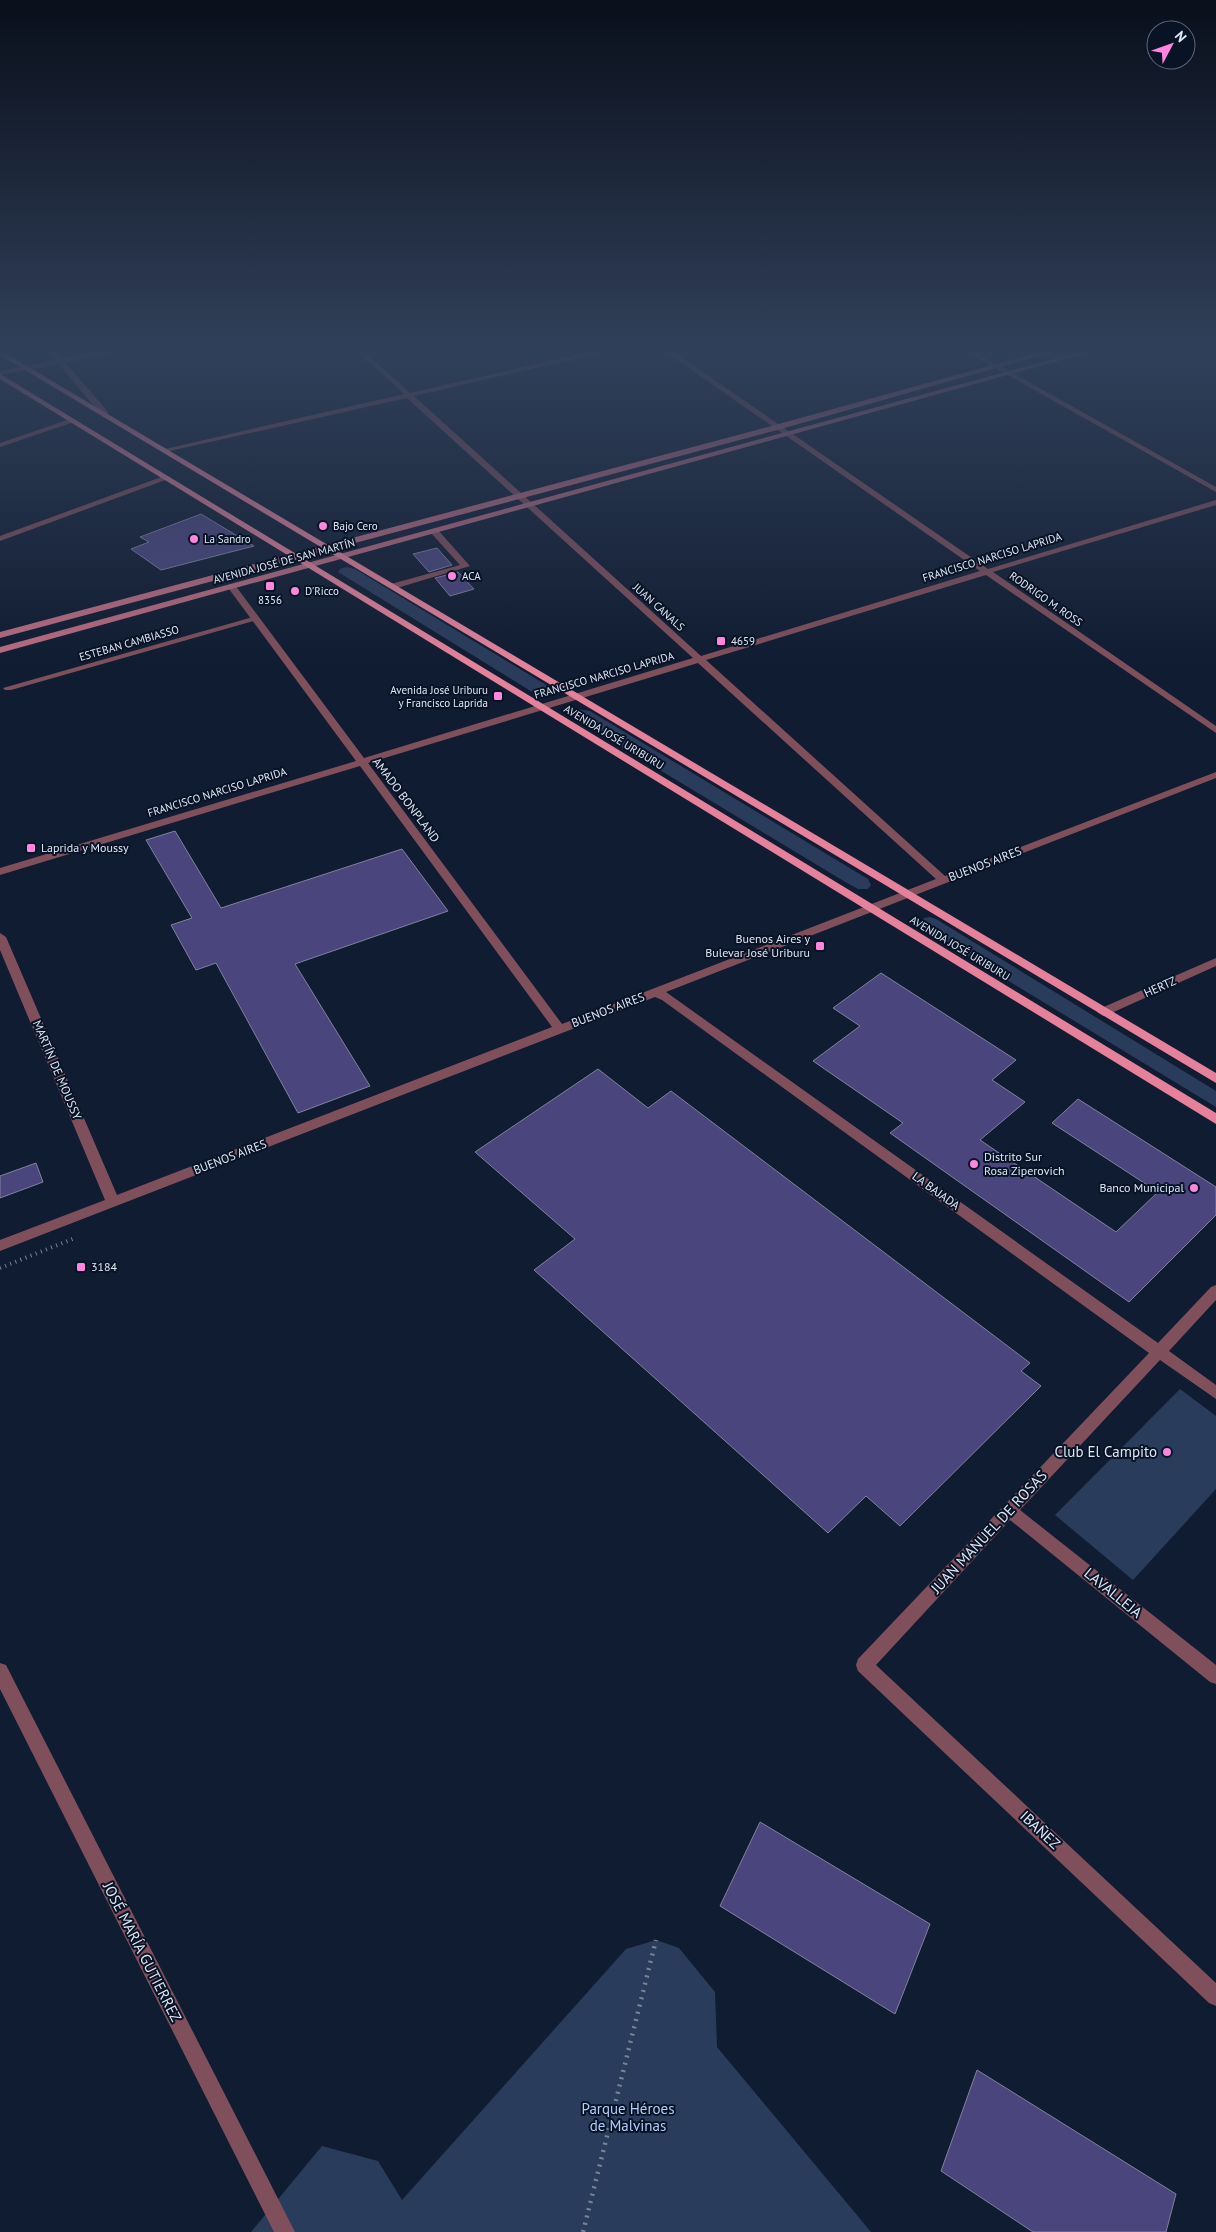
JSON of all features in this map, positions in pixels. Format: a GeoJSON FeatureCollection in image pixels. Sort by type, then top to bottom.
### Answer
{"type":"FeatureCollection","features":[{"type":"Feature","properties":{"kind":"main road","name":"AVENIDA JOSÉ URIBURU"},"geometry":{"type":"LineString","coordinates":[[127,454],[1216,1119]]}},
{"type":"Feature","properties":{"kind":"main road","name":"AVENIDA JOSÉ URIBURU"},"geometry":{"type":"LineString","coordinates":[[172,454],[1216,1079]]}},
{"type":"Feature","properties":{"kind":"main road","name":"AVENIDA JOSÉ DE SAN MARTÍN"},"geometry":{"type":"LineString","coordinates":[[0,635],[676,454]]}},
{"type":"Feature","properties":{"kind":"main road","name":"AVENIDA JOSÉ DE SAN MARTÍN"},"geometry":{"type":"LineString","coordinates":[[1,649],[718,454]]}},
{"type":"Feature","properties":{"kind":"street","name":"JUAN CANALS"},"geometry":{"type":"LineString","coordinates":[[474,454],[943,880]]}},
{"type":"Feature","properties":{"kind":"street","name":"RODRIGO M. ROSS"},"geometry":{"type":"LineString","coordinates":[[817,454],[1216,730]]}},
{"type":"Feature","properties":{"kind":"street"},"geometry":{"type":"LineString","coordinates":[[1152,454],[1216,490]]}},
{"type":"Feature","properties":{"kind":"street"},"geometry":{"type":"LineString","coordinates":[[0,539],[167,478]]}},
{"type":"Feature","properties":{"kind":"street","name":"FRANCISCO NARCISO LAPRIDA"},"geometry":{"type":"LineString","coordinates":[[0,872],[540,706],[700,660],[1216,502]]}},
{"type":"Feature","properties":{"kind":"street"},"geometry":{"type":"LineString","coordinates":[[394,586],[466,566],[434,531]]}},
{"type":"Feature","properties":{"kind":"street","name":"AMADO BONPLAND"},"geometry":{"type":"LineString","coordinates":[[232,587],[560,1029]]}},
{"type":"Feature","properties":{"kind":"street","name":"ESTEBAN CAMBIASSO"},"geometry":{"type":"LineString","coordinates":[[8,688],[256,619]]}},
{"type":"Feature","properties":{"kind":"street","name":"BUENOS AIRES"},"geometry":{"type":"LineString","coordinates":[[0,1246],[1216,775]]}},
{"type":"Feature","properties":{"kind":"street","name":"MARTÍN DE MOUSSY"},"geometry":{"type":"LineString","coordinates":[[0,937],[113,1202]]}},
{"type":"Feature","properties":{"kind":"street","name":"HERTZ"},"geometry":{"type":"LineString","coordinates":[[1103,1012],[1216,962]]}},
{"type":"Feature","properties":{"kind":"street","name":"LA BAJADA"},"geometry":{"type":"LineString","coordinates":[[654,992],[666,997],[1216,1393]]}},
{"type":"Feature","properties":{"kind":"street","name":"JUAN MANUEL DE ROSAS"},"geometry":{"type":"LineString","coordinates":[[864,1665],[1216,1291]]}},
{"type":"Feature","properties":{"kind":"street","name":"LAVALLEJA"},"geometry":{"type":"LineString","coordinates":[[1009,1510],[1216,1676]]}},
{"type":"Feature","properties":{"kind":"street","name":"IBAÑEZ"},"geometry":{"type":"LineString","coordinates":[[864,1665],[1216,1996]]}},
{"type":"Feature","properties":{"kind":"street","name":"JOSÉ MARÍA GUTIERREZ"},"geometry":{"type":"LineString","coordinates":[[0,1671],[285,2232]]}},
{"type":"Feature","properties":{"kind":"path"},"geometry":{"type":"LineString","coordinates":[[583,2232],[656,1940]]}},
{"type":"Feature","properties":{"kind":"green space"},"geometry":{"type":"Polygon","coordinates":[[[346,567],[355,569],[543,683],[554,690],[553,692],[537,695],[338,572],[346,567]]]}},
{"type":"Feature","properties":{"kind":"green space"},"geometry":{"type":"Polygon","coordinates":[[[578,709],[590,711],[868,879],[871,885],[868,889],[858,889],[847,883],[572,717],[571,712],[578,709]]]}},
{"type":"Feature","properties":{"kind":"green space"},"geometry":{"type":"Polygon","coordinates":[[[930,917],[1216,1091],[1216,1107],[923,929],[917,923],[924,918],[930,917]]]}},
{"type":"Feature","properties":{"kind":"green space","name":"Club El Campito"},"geometry":{"type":"Polygon","coordinates":[[[1180,1389],[1216,1416],[1216,1489],[1133,1580],[1055,1515],[1180,1389]]]}},
{"type":"Feature","properties":{"kind":"green space","name":"Parque Héroes de Malvinas"},"geometry":{"type":"Polygon","coordinates":[[[656,1940],[679,1948],[715,1992],[717,2047],[871,2232],[251,2232],[322,2146],[378,2161],[402,2200],[626,1949],[656,1940]]]}},
{"type":"Feature","properties":{"kind":"building","name":"La Sandro"},"geometry":{"type":"Polygon","coordinates":[[[201,514],[254,546],[161,570],[131,549],[149,542],[140,537],[201,514]]]}},
{"type":"Feature","properties":{"kind":"building"},"geometry":{"type":"Polygon","coordinates":[[[437,548],[452,565],[429,572],[413,554],[437,548]]]}},
{"type":"Feature","properties":{"kind":"building"},"geometry":{"type":"Polygon","coordinates":[[[458,572],[474,589],[450,596],[435,578],[458,572]]]}},
{"type":"Feature","properties":{"kind":"building"},"geometry":{"type":"Polygon","coordinates":[[[175,831],[221,908],[402,849],[448,911],[295,964],[370,1086],[298,1113],[216,963],[196,970],[171,925],[192,918],[146,840],[175,831]]]}},
{"type":"Feature","properties":{"kind":"building","name":"Distrito Sur Rosa Ziperovich"},"geometry":{"type":"Polygon","coordinates":[[[881,973],[1016,1060],[992,1080],[1025,1102],[980,1140],[1116,1232],[1158,1192],[1052,1123],[1078,1099],[1216,1187],[1216,1215],[1129,1302],[890,1133],[903,1123],[813,1061],[860,1026],[833,1008],[881,973]]]}},
{"type":"Feature","properties":{"kind":"building"},"geometry":{"type":"Polygon","coordinates":[[[598,1069],[648,1108],[671,1091],[1030,1363],[1021,1371],[1041,1386],[900,1526],[866,1496],[828,1533],[534,1270],[575,1239],[475,1152],[598,1069]]]}},
{"type":"Feature","properties":{"kind":"building"},"geometry":{"type":"Polygon","coordinates":[[[36,1163],[43,1182],[0,1198],[0,1176],[36,1163]]]}},
{"type":"Feature","properties":{"kind":"building"},"geometry":{"type":"Polygon","coordinates":[[[760,1822],[930,1924],[895,2014],[720,1906],[760,1822]]]}},
{"type":"Feature","properties":{"kind":"building"},"geometry":{"type":"Polygon","coordinates":[[[977,2070],[1176,2194],[1166,2232],[1033,2232],[941,2171],[977,2070]]]}},
{"type":"Feature","properties":{"kind":"place","name":"Bajo Cero"},"geometry":{"type":"Point","coordinates":[323,526]}},
{"type":"Feature","properties":{"kind":"place","name":"La Sandro"},"geometry":{"type":"Point","coordinates":[194,539]}},
{"type":"Feature","properties":{"kind":"place","name":"ACA"},"geometry":{"type":"Point","coordinates":[452,576]}},
{"type":"Feature","properties":{"kind":"place","name":"8356"},"geometry":{"type":"Point","coordinates":[270,586]}},
{"type":"Feature","properties":{"kind":"place","name":"D'Ricco"},"geometry":{"type":"Point","coordinates":[295,591]}},
{"type":"Feature","properties":{"kind":"place","name":"4659"},"geometry":{"type":"Point","coordinates":[721,641]}},
{"type":"Feature","properties":{"kind":"place","name":"Avenida José Uriburu y Francisco Laprida"},"geometry":{"type":"Point","coordinates":[498,696]}},
{"type":"Feature","properties":{"kind":"place","name":"Laprida y Moussy"},"geometry":{"type":"Point","coordinates":[31,848]}},
{"type":"Feature","properties":{"kind":"place","name":"Buenos Aires y Bulevar José Uriburu"},"geometry":{"type":"Point","coordinates":[820,946]}},
{"type":"Feature","properties":{"kind":"place","name":"Distrito Sur Rosa Ziperovich"},"geometry":{"type":"Point","coordinates":[974,1164]}},
{"type":"Feature","properties":{"kind":"place","name":"Banco Municipal"},"geometry":{"type":"Point","coordinates":[1194,1188]}},
{"type":"Feature","properties":{"kind":"place","name":"3184"},"geometry":{"type":"Point","coordinates":[81,1267]}},
{"type":"Feature","properties":{"kind":"place","name":"Club El Campito"},"geometry":{"type":"Point","coordinates":[1167,1452]}}]}
